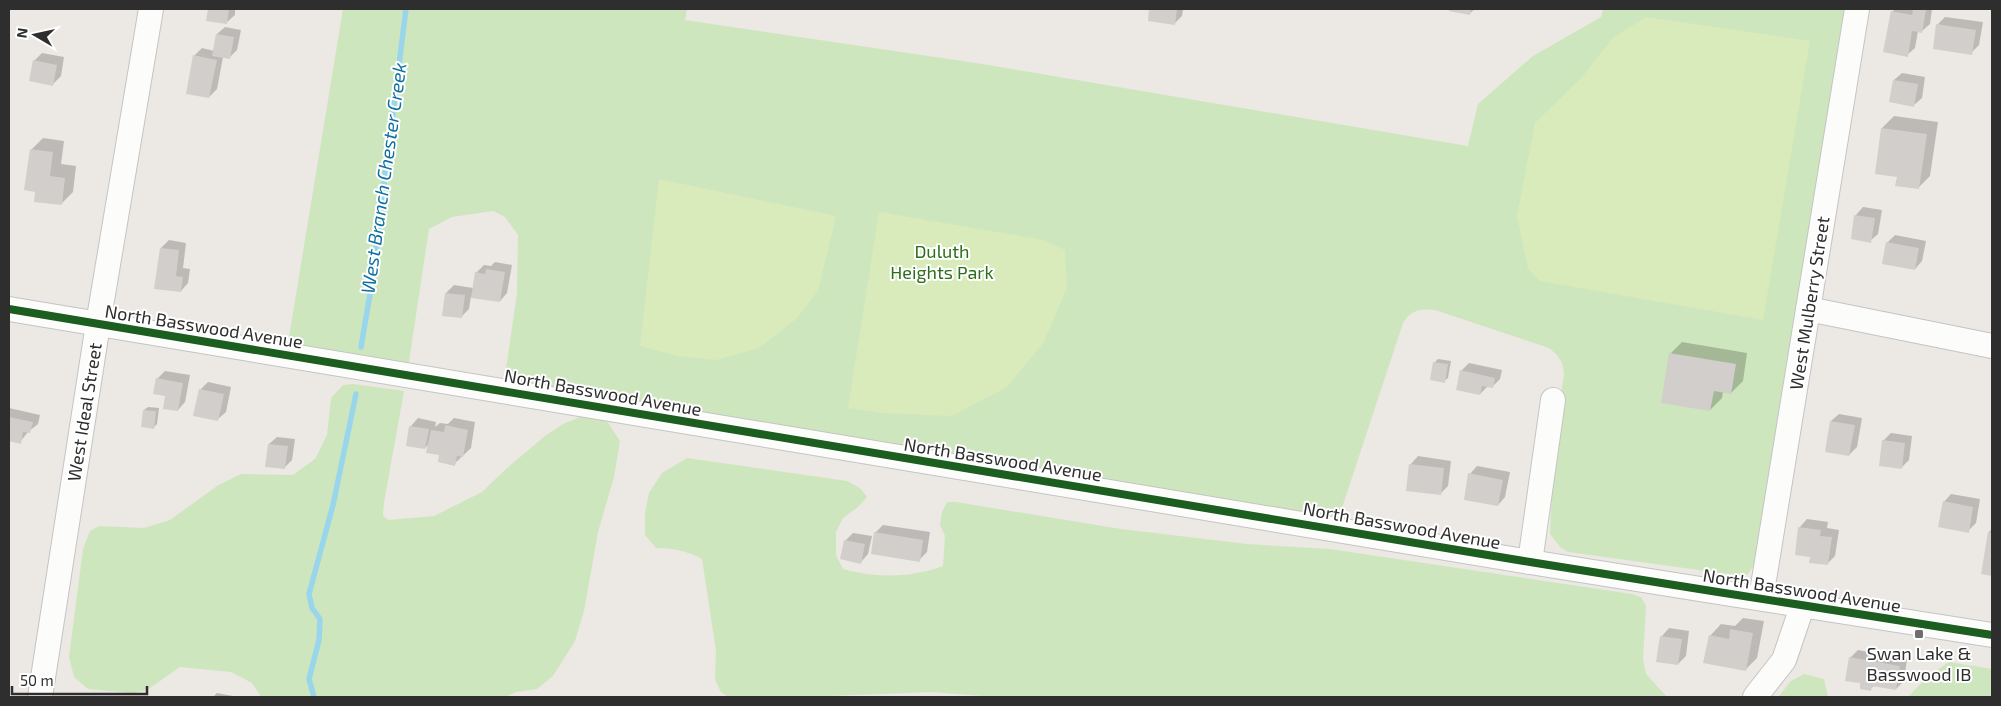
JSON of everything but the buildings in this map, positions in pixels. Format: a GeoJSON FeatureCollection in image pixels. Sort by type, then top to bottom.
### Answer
{"type":"FeatureCollection","features":[{"type":"Feature","properties":{"kind":"street","name":"West Ideal Street"},"geometry":{"type":"LineString","coordinates":[[40,697],[98,324],[150,9]]}},
{"type":"Feature","properties":{"kind":"street","name":"West Mulberry Street"},"geometry":{"type":"LineString","coordinates":[[1761,598],[1857,9]]}},
{"type":"Feature","properties":{"kind":"street","name":"North Basswood Avenue"},"geometry":{"type":"LineString","coordinates":[[9,309],[1530,562],[1761,598],[1802,607],[1992,635]]}},
{"type":"Feature","properties":{"kind":"street"},"geometry":{"type":"LineString","coordinates":[[1808,309],[1992,346]]}},
{"type":"Feature","properties":{"kind":"street"},"geometry":{"type":"LineString","coordinates":[[1530,562],[1553,400]]}},
{"type":"Feature","properties":{"kind":"street"},"geometry":{"type":"LineString","coordinates":[[1755,697],[1784,660],[1802,607]]}},
{"type":"Feature","properties":{"kind":"green space","name":"Duluth Heights Park"},"geometry":{"type":"Polygon","coordinates":[[[343,9],[687,9],[685,20],[976,63],[1468,146],[1478,104],[1533,56],[1601,17],[1603,9],[1844,9],[1837,68],[1778,414],[1755,564],[1747,575],[1728,574],[1568,552],[1561,548],[1550,534],[1554,445],[1564,374],[1560,359],[1549,348],[1432,310],[1414,312],[1403,323],[1335,529],[503,390],[517,293],[518,235],[505,217],[493,211],[452,217],[429,229],[407,375],[286,355],[343,9]]]}},
{"type":"Feature","properties":{"kind":"green space"},"geometry":{"type":"Polygon","coordinates":[[[1646,17],[1810,41],[1763,320],[1540,281],[1528,269],[1517,216],[1535,123],[1582,77],[1613,38],[1646,17]]]}},
{"type":"Feature","properties":{"kind":"green space"},"geometry":{"type":"Polygon","coordinates":[[[659,179],[836,216],[818,291],[795,320],[759,348],[716,360],[677,356],[640,346],[659,179]]]}},
{"type":"Feature","properties":{"kind":"green space"},"geometry":{"type":"Polygon","coordinates":[[[879,212],[1044,240],[1065,250],[1067,287],[1044,342],[1007,387],[952,416],[882,413],[848,408],[879,212]]]}},
{"type":"Feature","properties":{"kind":"green space"},"geometry":{"type":"Polygon","coordinates":[[[353,384],[404,391],[384,503],[383,515],[388,520],[434,516],[482,492],[545,436],[563,424],[585,415],[605,418],[620,441],[614,477],[598,532],[584,611],[575,641],[553,676],[537,689],[516,692],[505,697],[261,697],[252,683],[231,672],[180,667],[147,690],[132,693],[88,689],[74,677],[69,657],[83,549],[90,531],[99,526],[144,528],[170,520],[217,486],[241,474],[293,475],[315,459],[327,435],[331,398],[343,385],[353,384]]]}},
{"type":"Feature","properties":{"kind":"green space"},"geometry":{"type":"Polygon","coordinates":[[[687,458],[847,481],[860,488],[867,497],[858,507],[843,518],[836,532],[836,555],[843,569],[867,574],[906,575],[943,566],[945,536],[940,525],[942,512],[947,502],[956,502],[1121,529],[1247,544],[1330,549],[1632,594],[1641,597],[1646,606],[1643,660],[1646,674],[1667,697],[995,697],[931,692],[805,697],[728,697],[721,692],[715,680],[716,651],[702,559],[680,550],[656,548],[645,535],[645,513],[649,493],[662,473],[687,458]]]}},
{"type":"Feature","properties":{"kind":"green space"},"geometry":{"type":"Polygon","coordinates":[[[1949,662],[1992,669],[1992,697],[1908,697],[1927,677],[1949,662]]]}},
{"type":"Feature","properties":{"kind":"green space"},"geometry":{"type":"Polygon","coordinates":[[[1804,674],[1824,679],[1828,697],[1778,697],[1791,681],[1804,674]]]}},
{"type":"Feature","properties":{"kind":"waterway","name":"West Branch Chester Creek"},"geometry":{"type":"LineString","coordinates":[[361,347],[370,294],[406,9]]}},
{"type":"Feature","properties":{"kind":"waterway","name":"West Branch Chester Creek"},"geometry":{"type":"LineString","coordinates":[[314,697],[309,679],[319,640],[320,619],[312,608],[309,594],[333,505],[356,394]]}},
{"type":"Feature","properties":{"kind":"cycle path"},"geometry":{"type":"LineString","coordinates":[[9,309],[1530,562],[1992,635]]}},
{"type":"Feature","properties":{"kind":"place","name":"Swan Lake & Basswood IB"},"geometry":{"type":"Point","coordinates":[1919,634]}}]}
